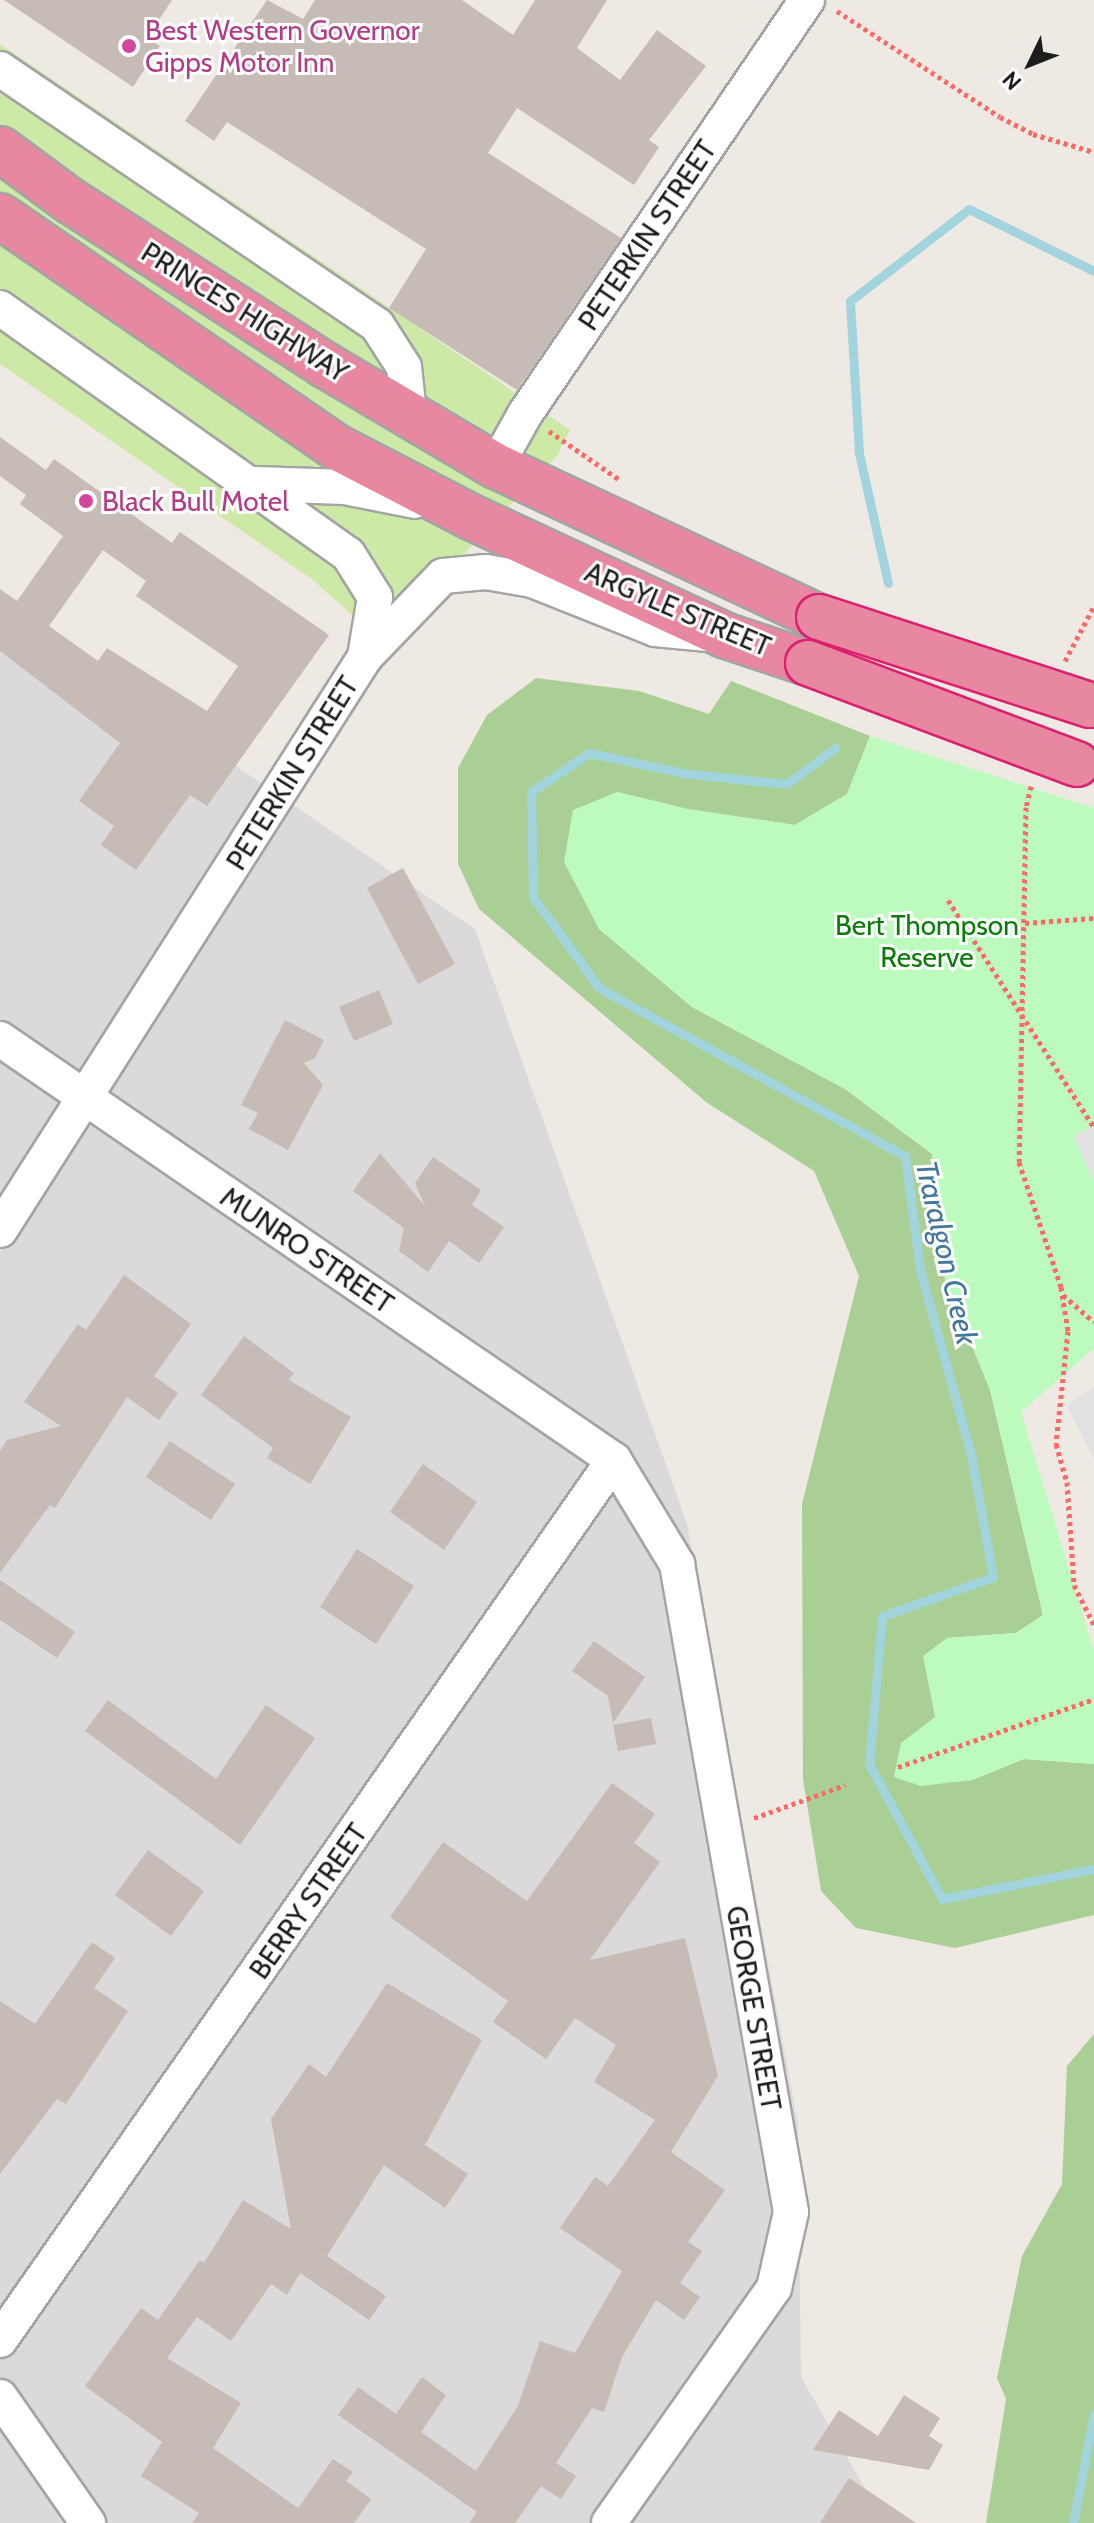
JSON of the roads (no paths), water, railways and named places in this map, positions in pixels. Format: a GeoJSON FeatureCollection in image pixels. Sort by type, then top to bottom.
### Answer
{"type":"FeatureCollection","features":[{"type":"Feature","properties":{"kind":"highway","name":"PRINCES HIGHWAY"},"geometry":{"type":"LineString","coordinates":[[0,149],[69,200],[325,365],[496,466]]}},
{"type":"Feature","properties":{"kind":"highway"},"geometry":{"type":"LineString","coordinates":[[69,200],[140,265],[344,412],[330,467]]}},
{"type":"Feature","properties":{"kind":"highway","name":"PRINCES HIGHWAY"},"geometry":{"type":"LineString","coordinates":[[0,216],[330,467],[469,516]]}},
{"type":"Feature","properties":{"kind":"highway","name":"PETERKIN STREET"},"geometry":{"type":"LineString","coordinates":[[469,516],[496,466]]}},
{"type":"Feature","properties":{"kind":"highway","name":"ARGYLE STREET"},"geometry":{"type":"LineString","coordinates":[[496,466],[819,617],[1082,696]]}},
{"type":"Feature","properties":{"kind":"highway","name":"ARGYLE STREET"},"geometry":{"type":"LineString","coordinates":[[469,516],[724,635],[808,663],[1086,767]]}},
{"type":"Feature","properties":{"kind":"street","name":"PETERKIN STREET"},"geometry":{"type":"LineString","coordinates":[[496,466],[525,414],[820,4]]}},
{"type":"Feature","properties":{"kind":"street"},"geometry":{"type":"LineString","coordinates":[[0,69],[377,325],[404,367],[409,413]]}},
{"type":"Feature","properties":{"kind":"street"},"geometry":{"type":"LineString","coordinates":[[0,308],[256,484],[348,554],[375,597],[365,657]]}},
{"type":"Feature","properties":{"kind":"street"},"geometry":{"type":"LineString","coordinates":[[256,484],[330,467]]}},
{"type":"Feature","properties":{"kind":"street","name":"PETERKIN STREET"},"geometry":{"type":"LineString","coordinates":[[0,1230],[87,1099],[365,657],[443,576],[486,572],[532,580],[655,629],[724,635]]}},
{"type":"Feature","properties":{"kind":"street","name":"MUNRO STREET"},"geometry":{"type":"LineString","coordinates":[[0,1039],[614,1460]]}},
{"type":"Feature","properties":{"kind":"street","name":"GEORGE STREET"},"geometry":{"type":"LineString","coordinates":[[609,2523],[774,2288],[791,2212],[677,1564],[614,1460]]}},
{"type":"Feature","properties":{"kind":"street","name":"BERRY STREET"},"geometry":{"type":"LineString","coordinates":[[0,2340],[614,1460]]}},
{"type":"Feature","properties":{"kind":"street"},"geometry":{"type":"LineString","coordinates":[[0,2397],[88,2523]]}},
{"type":"Feature","properties":{"kind":"waterway","name":"Traralgon Creek"},"geometry":{"type":"LineString","coordinates":[[888,583],[859,453],[850,301],[969,209],[1094,271]]}},
{"type":"Feature","properties":{"kind":"waterway","name":"Traralgon Creek"},"geometry":{"type":"LineString","coordinates":[[835,748],[787,784],[688,774],[589,753],[531,792],[533,897],[599,988],[905,1156],[920,1270],[971,1455],[993,1577],[882,1616],[869,1764],[942,1899],[1094,1869]]}},
{"type":"Feature","properties":{"kind":"waterway","name":"Traralgon Creek"},"geometry":{"type":"LineString","coordinates":[[1073,2523],[1094,2413]]}},
{"type":"Feature","properties":{"kind":"place","name":"Best Western Governor Gipps Motor Inn"},"geometry":{"type":"Point","coordinates":[129,46]}},
{"type":"Feature","properties":{"kind":"place","name":"Black Bull Motel"},"geometry":{"type":"Point","coordinates":[86,501]}},
{"type":"Feature","properties":{"kind":"park label","name":"Bert Thompson Reserve"},"geometry":{"type":"Point","coordinates":[927,941]}}]}
